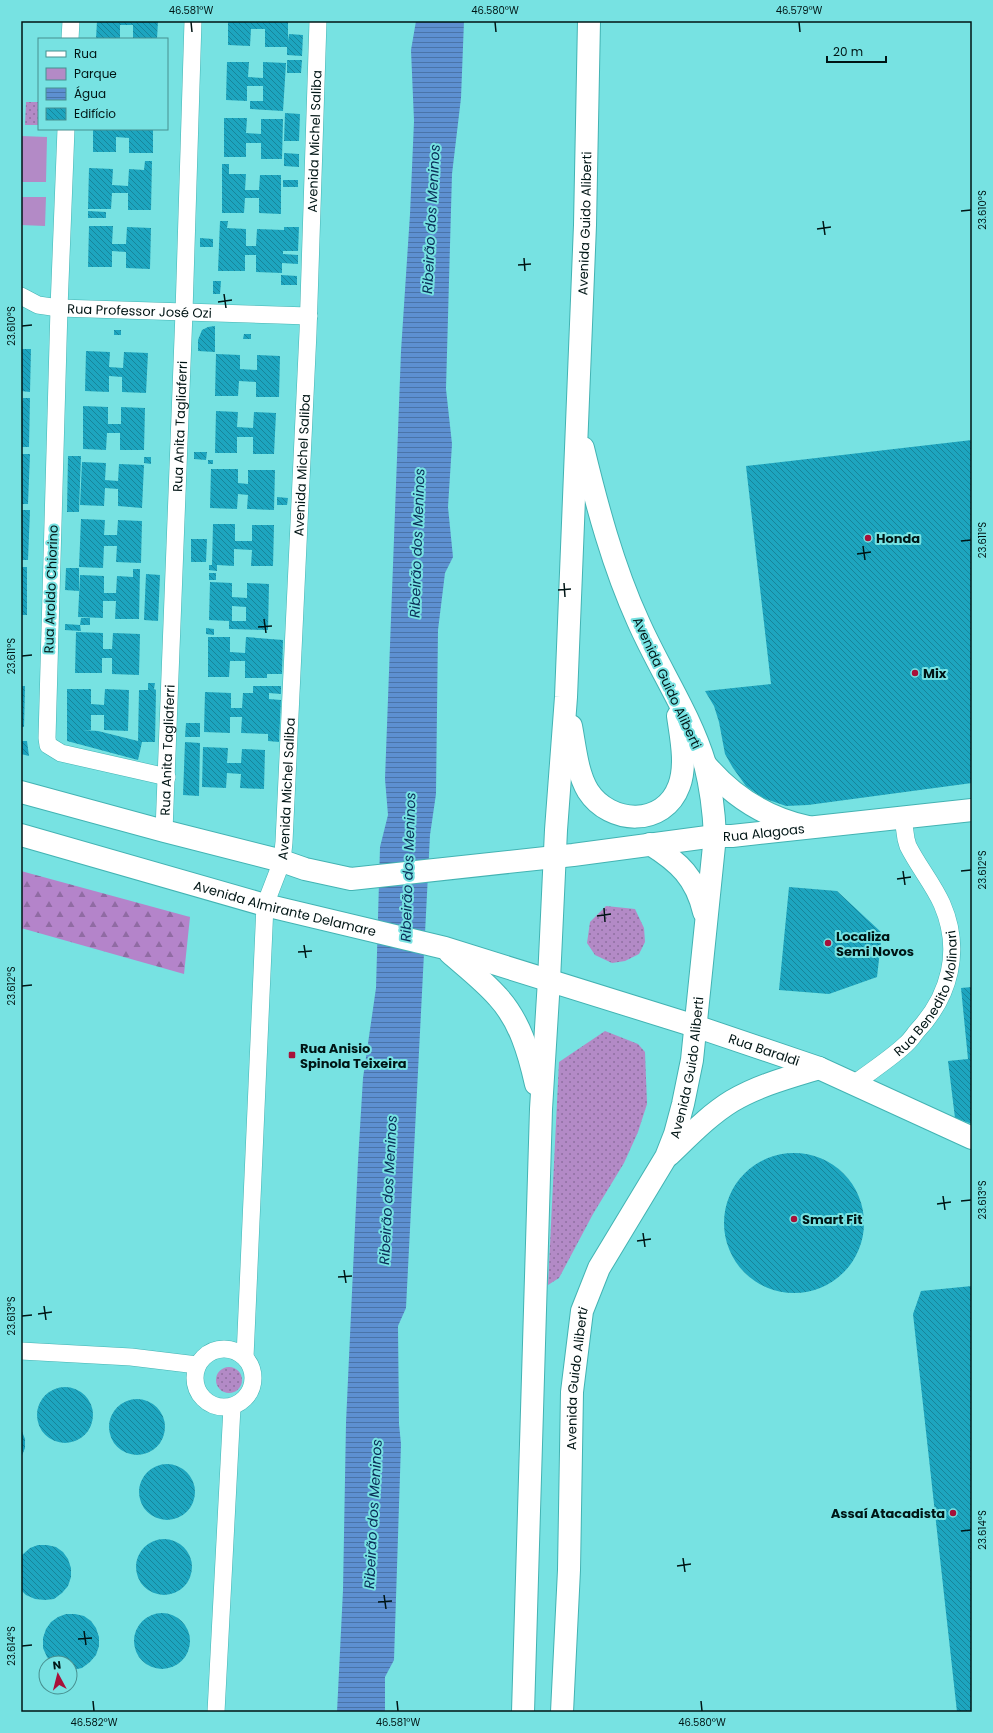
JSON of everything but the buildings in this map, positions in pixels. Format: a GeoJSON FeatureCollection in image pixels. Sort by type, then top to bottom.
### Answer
{"type":"FeatureCollection","features":[{"type":"Feature","properties":{"kind":"main road","name":"Avenida Guido Aliberti"},"geometry":{"type":"LineString","coordinates":[[523,1712],[541,1109],[555,856],[566,697],[585,225],[589,21]]}},
{"type":"Feature","properties":{"kind":"main road","name":"Avenida Guido Aliberti"},"geometry":{"type":"LineString","coordinates":[[562,1712],[569,1570],[572,1392],[582,1311],[599,1268],[666,1157],[683,1104],[689,1077],[695,1026],[714,836],[713,807],[704,763],[676,695],[654,654],[626,593],[601,517],[577,425]]}},
{"type":"Feature","properties":{"kind":"main road"},"geometry":{"type":"LineString","coordinates":[[566,697],[579,764],[584,782],[589,791],[601,805],[615,814],[638,817],[652,814],[662,808],[675,794],[680,783],[682,755],[676,695]]}},
{"type":"Feature","properties":{"kind":"main road"},"geometry":{"type":"LineString","coordinates":[[704,763],[725,785],[753,806],[782,820],[808,827]]}},
{"type":"Feature","properties":{"kind":"main road"},"geometry":{"type":"LineString","coordinates":[[21,792],[282,861],[305,869],[351,880],[555,856]]}},
{"type":"Feature","properties":{"kind":"main road","name":"Rua Alagoas"},"geometry":{"type":"LineString","coordinates":[[555,856],[714,836],[972,810]]}},
{"type":"Feature","properties":{"kind":"main road","name":"Avenida Almirante Delamare"},"geometry":{"type":"LineString","coordinates":[[21,835],[265,906],[442,947],[549,980]]}},
{"type":"Feature","properties":{"kind":"main road"},"geometry":{"type":"LineString","coordinates":[[650,844],[675,861],[690,877],[698,894],[706,925]]}},
{"type":"Feature","properties":{"kind":"main road"},"geometry":{"type":"LineString","coordinates":[[442,947],[488,987],[510,1014],[527,1049],[541,1109]]}},
{"type":"Feature","properties":{"kind":"main road","name":"Rua Baraldi"},"geometry":{"type":"LineString","coordinates":[[549,980],[695,1026],[819,1068],[972,1138]]}},
{"type":"Feature","properties":{"kind":"main road"},"geometry":{"type":"LineString","coordinates":[[666,1157],[706,1120],[732,1101],[770,1084],[819,1068]]}},
{"type":"Feature","properties":{"kind":"street"},"geometry":{"type":"LineString","coordinates":[[70,21],[70,38]]}},
{"type":"Feature","properties":{"kind":"street","name":"Rua Anita Tagliaferri"},"geometry":{"type":"LineString","coordinates":[[164,831],[184,312],[193,21]]}},
{"type":"Feature","properties":{"kind":"street","name":"Avenida Michel Saliba"},"geometry":{"type":"LineString","coordinates":[[245,1357],[265,906],[282,861],[284,842],[309,316],[318,21]]}},
{"type":"Feature","properties":{"kind":"street"},"geometry":{"type":"LineString","coordinates":[[59,308],[66,130]]}},
{"type":"Feature","properties":{"kind":"street","name":"Rua Professor José Ozi"},"geometry":{"type":"LineString","coordinates":[[21,296],[38,304],[59,308],[309,316]]}},
{"type":"Feature","properties":{"kind":"street","name":"Rua Aroldo Chiorino"},"geometry":{"type":"LineString","coordinates":[[59,308],[48,745],[61,753],[167,777]]}},
{"type":"Feature","properties":{"kind":"street","name":"Rua Benedito Molinari"},"geometry":{"type":"LineString","coordinates":[[854,1084],[906,1045],[928,1020],[939,1003],[948,982],[950,972],[951,938],[946,915],[936,893],[908,846],[903,818]]}},
{"type":"Feature","properties":{"kind":"street"},"geometry":{"type":"LineString","coordinates":[[219,1349],[233,1351],[245,1357],[251,1366],[254,1376],[253,1386],[249,1395],[241,1402],[222,1408],[213,1406],[205,1401],[198,1393],[195,1384],[197,1365],[203,1358],[210,1352],[219,1349]]}},
{"type":"Feature","properties":{"kind":"street"},"geometry":{"type":"LineString","coordinates":[[21,1351],[131,1357],[197,1365]]}},
{"type":"Feature","properties":{"kind":"street"},"geometry":{"type":"LineString","coordinates":[[216,1712],[232,1406]]}},
{"type":"Feature","properties":{"kind":"green space"},"geometry":{"type":"Polygon","coordinates":[[[26,102],[38,102],[38,125],[25,125],[26,102]]]}},
{"type":"Feature","properties":{"kind":"green space"},"geometry":{"type":"Polygon","coordinates":[[[21,136],[47,137],[46,182],[21,182],[21,136]]]}},
{"type":"Feature","properties":{"kind":"green space"},"geometry":{"type":"Polygon","coordinates":[[[22,197],[46,197],[45,226],[21,225],[22,197]]]}},
{"type":"Feature","properties":{"kind":"green space"},"geometry":{"type":"Polygon","coordinates":[[[21,871],[190,917],[184,974],[21,928],[21,871]]]}},
{"type":"Feature","properties":{"kind":"green space"},"geometry":{"type":"Polygon","coordinates":[[[606,906],[635,909],[644,928],[645,942],[639,954],[625,961],[612,963],[595,955],[587,943],[590,922],[606,906]]]}},
{"type":"Feature","properties":{"kind":"green space"},"geometry":{"type":"Polygon","coordinates":[[[605,1031],[638,1044],[645,1052],[647,1104],[638,1132],[624,1163],[593,1214],[559,1278],[548,1285],[559,1062],[605,1031]]]}},
{"type":"Feature","properties":{"kind":"green space"},"geometry":{"type":"Polygon","coordinates":[[[229,1367],[238,1371],[242,1380],[238,1389],[229,1393],[220,1389],[216,1380],[220,1371],[229,1367]]]}},
{"type":"Feature","properties":{"kind":"water","name":"Ribeirão dos Meninos"},"geometry":{"type":"Polygon","coordinates":[[[416,21],[464,21],[461,98],[452,174],[446,389],[452,444],[448,507],[453,557],[445,573],[438,630],[436,794],[430,835],[406,1308],[398,1326],[399,1424],[401,1444],[394,1660],[385,1677],[385,1712],[337,1712],[343,1590],[346,1423],[358,1161],[363,1078],[376,988],[380,847],[388,815],[385,779],[401,351],[410,214],[414,121],[411,50],[416,21]]]}},
{"type":"Feature","properties":{"kind":"place","name":"Honda"},"geometry":{"type":"Point","coordinates":[868,538]}},
{"type":"Feature","properties":{"kind":"place","name":"Mix"},"geometry":{"type":"Point","coordinates":[915,673]}},
{"type":"Feature","properties":{"kind":"place","name":"Localiza Semi Novos"},"geometry":{"type":"Point","coordinates":[828,943]}},
{"type":"Feature","properties":{"kind":"place","name":"Rua Anisio Spinola Teixeira"},"geometry":{"type":"Point","coordinates":[292,1055]}},
{"type":"Feature","properties":{"kind":"place","name":"Smart Fit"},"geometry":{"type":"Point","coordinates":[794,1219]}},
{"type":"Feature","properties":{"kind":"place","name":"Assaí Atacadista"},"geometry":{"type":"Point","coordinates":[953,1513]}}]}
